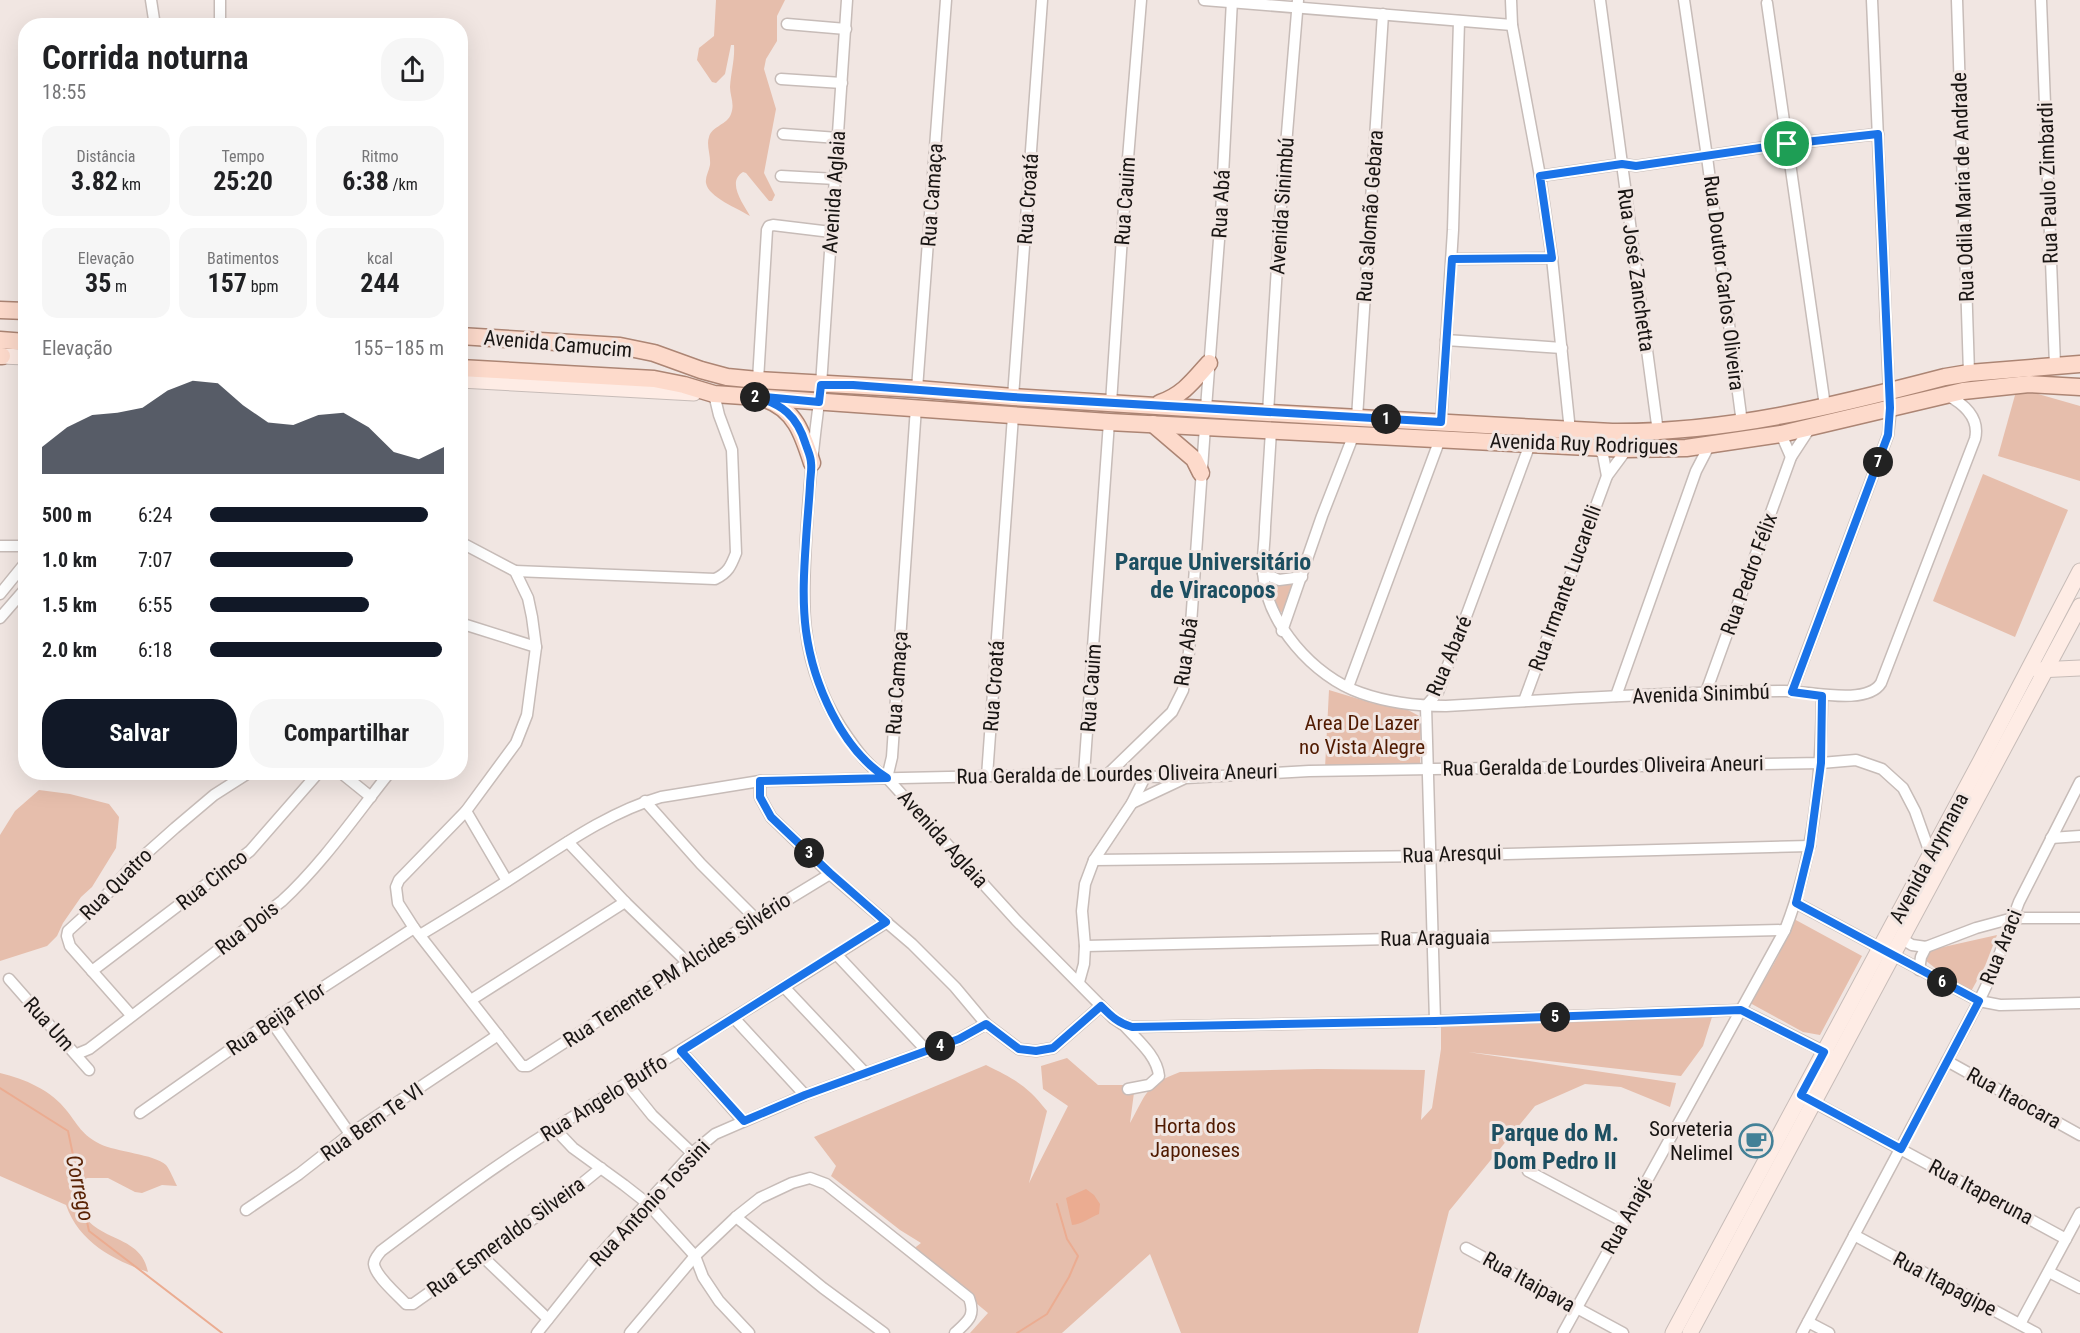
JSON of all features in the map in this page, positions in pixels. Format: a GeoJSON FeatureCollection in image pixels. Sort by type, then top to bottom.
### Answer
{"type":"FeatureCollection","features":[{"type":"Feature","properties":{"kind":"main road"},"geometry":{"type":"LineString","coordinates":[[0,310],[18,311]]}},
{"type":"Feature","properties":{"kind":"main road","name":"Avenida Camucim"},"geometry":{"type":"LineString","coordinates":[[468,336],[620,346],[654,352],[755,388]]}},
{"type":"Feature","properties":{"kind":"main road"},"geometry":{"type":"LineString","coordinates":[[1,352],[18,345]]}},
{"type":"Feature","properties":{"kind":"main road"},"geometry":{"type":"LineString","coordinates":[[1,352],[18,355]]}},
{"type":"Feature","properties":{"kind":"main road"},"geometry":{"type":"LineString","coordinates":[[1154,405],[1183,392],[1209,363]]}},
{"type":"Feature","properties":{"kind":"main road","name":"Avenida Ruy Rodrigues"},"geometry":{"type":"LineString","coordinates":[[1154,405],[1268,413],[1355,426],[1572,439],[1598,448],[1686,448],[1810,428],[1890,400],[1945,377],[2080,364]]}},
{"type":"Feature","properties":{"kind":"main road","name":"Avenida Camucim"},"geometry":{"type":"LineString","coordinates":[[468,368],[654,379],[714,394]]}},
{"type":"Feature","properties":{"kind":"main road","name":"Avenida Camucim"},"geometry":{"type":"LineString","coordinates":[[468,380],[714,394],[755,388],[820,393],[916,407],[1013,416],[1153,424]]}},
{"type":"Feature","properties":{"kind":"main road","name":"Avenida Ruy Rodrigues"},"geometry":{"type":"LineString","coordinates":[[1441,431],[1530,444],[1742,423],[1825,406],[1996,387],[2029,384],[2080,387]]}},
{"type":"Feature","properties":{"kind":"main road"},"geometry":{"type":"LineString","coordinates":[[755,388],[782,407],[794,419],[802,433],[812,463]]}},
{"type":"Feature","properties":{"kind":"main road","name":"Avenida Camucim"},"geometry":{"type":"LineString","coordinates":[[820,393],[917,389],[1154,405]]}},
{"type":"Feature","properties":{"kind":"main road"},"geometry":{"type":"LineString","coordinates":[[1013,397],[1013,416]]}},
{"type":"Feature","properties":{"kind":"main road"},"geometry":{"type":"LineString","coordinates":[[1205,427],[1206,408]]}},
{"type":"Feature","properties":{"kind":"main road"},"geometry":{"type":"LineString","coordinates":[[1268,413],[1271,431]]}},
{"type":"Feature","properties":{"kind":"main road"},"geometry":{"type":"LineString","coordinates":[[1153,424],[1194,459],[1201,473]]}},
{"type":"Feature","properties":{"kind":"main road","name":"Avenida Ruy Rodrigues"},"geometry":{"type":"LineString","coordinates":[[1153,424],[1271,431],[1355,426]]}},
{"type":"Feature","properties":{"kind":"main road","name":"Avenida Arymana"},"geometry":{"type":"LineString","coordinates":[[1673,1333],[1801,1095],[1831,1055],[1887,953],[2080,571]]}},
{"type":"Feature","properties":{"kind":"main road","name":"Avenida Arymana"},"geometry":{"type":"LineString","coordinates":[[1887,953],[1902,939],[1937,857],[2046,670],[2080,606]]}},
{"type":"Feature","properties":{"kind":"main road"},"geometry":{"type":"LineString","coordinates":[[2028,671],[2080,668]]}},
{"type":"Feature","properties":{"kind":"main road","name":"Avenida Arymana"},"geometry":{"type":"LineString","coordinates":[[1690,1333],[1815,1103],[1831,1055]]}},
{"type":"Feature","properties":{"kind":"street"},"geometry":{"type":"LineString","coordinates":[[151,0],[154,18]]}},
{"type":"Feature","properties":{"kind":"street"},"geometry":{"type":"LineString","coordinates":[[220,0],[220,18]]}},
{"type":"Feature","properties":{"kind":"street","name":"Avenida Aglaia"},"geometry":{"type":"LineString","coordinates":[[848,0],[804,587],[806,630],[810,654],[835,720],[861,757],[887,778],[1016,920],[1154,1058],[1159,1076],[1149,1086],[1128,1089]]}},
{"type":"Feature","properties":{"kind":"street","name":"Rua Camaça"},"geometry":{"type":"LineString","coordinates":[[917,389],[946,0]]}},
{"type":"Feature","properties":{"kind":"street","name":"Rua Croatá"},"geometry":{"type":"LineString","coordinates":[[1013,397],[1042,0]]}},
{"type":"Feature","properties":{"kind":"street","name":"Rua Cauim"},"geometry":{"type":"LineString","coordinates":[[1111,402],[1141,0]]}},
{"type":"Feature","properties":{"kind":"street"},"geometry":{"type":"LineString","coordinates":[[1204,0],[1298,4],[1512,25]]}},
{"type":"Feature","properties":{"kind":"street"},"geometry":{"type":"LineString","coordinates":[[1511,0],[1512,25],[1540,176],[1552,258],[1572,439]]}},
{"type":"Feature","properties":{"kind":"street","name":"Rua José Zanchetta"},"geometry":{"type":"LineString","coordinates":[[1600,0],[1658,432]]}},
{"type":"Feature","properties":{"kind":"street","name":"Rua Doutor Carlos Oliveira"},"geometry":{"type":"LineString","coordinates":[[1684,0],[1742,423]]}},
{"type":"Feature","properties":{"kind":"street"},"geometry":{"type":"LineString","coordinates":[[1792,692],[1888,435],[1890,400],[1872,0]]}},
{"type":"Feature","properties":{"kind":"street","name":"Rua Odila Maria de Andrade"},"geometry":{"type":"LineString","coordinates":[[1957,0],[1969,373]]}},
{"type":"Feature","properties":{"kind":"street","name":"Rua Paulo Zimbardi"},"geometry":{"type":"LineString","coordinates":[[2041,0],[2055,365]]}},
{"type":"Feature","properties":{"kind":"street","name":"Rua Abá"},"geometry":{"type":"LineString","coordinates":[[1206,408],[1221,214],[1232,1]]}},
{"type":"Feature","properties":{"kind":"street"},"geometry":{"type":"LineString","coordinates":[[1767,3],[1825,406]]}},
{"type":"Feature","properties":{"kind":"street","name":"Avenida Sinimbú"},"geometry":{"type":"LineString","coordinates":[[1268,413],[1280,218],[1298,4]]}},
{"type":"Feature","properties":{"kind":"street","name":"Rua Salomão Gebara"},"geometry":{"type":"LineString","coordinates":[[1282,631],[1355,426],[1383,14]]}},
{"type":"Feature","properties":{"kind":"street"},"geometry":{"type":"LineString","coordinates":[[1348,687],[1441,431],[1452,259],[1459,21]]}},
{"type":"Feature","properties":{"kind":"street"},"geometry":{"type":"LineString","coordinates":[[787,24],[846,29]]}},
{"type":"Feature","properties":{"kind":"street"},"geometry":{"type":"LineString","coordinates":[[781,79],[842,83]]}},
{"type":"Feature","properties":{"kind":"street"},"geometry":{"type":"LineString","coordinates":[[783,134],[838,138]]}},
{"type":"Feature","properties":{"kind":"street"},"geometry":{"type":"LineString","coordinates":[[1540,176],[1622,164],[1636,166],[1787,144],[1878,134]]}},
{"type":"Feature","properties":{"kind":"street"},"geometry":{"type":"LineString","coordinates":[[781,176],[836,179]]}},
{"type":"Feature","properties":{"kind":"street"},"geometry":{"type":"LineString","coordinates":[[755,388],[767,230],[773,225],[831,232]]}},
{"type":"Feature","properties":{"kind":"street"},"geometry":{"type":"LineString","coordinates":[[1452,259],[1552,258]]}},
{"type":"Feature","properties":{"kind":"street"},"geometry":{"type":"LineString","coordinates":[[1446,340],[1562,348]]}},
{"type":"Feature","properties":{"kind":"street"},"geometry":{"type":"LineString","coordinates":[[468,546],[515,571],[715,579],[725,574],[731,568],[736,553],[732,450],[714,394]]}},
{"type":"Feature","properties":{"kind":"street","name":"Avenida Sinimbú"},"geometry":{"type":"LineString","coordinates":[[1271,431],[1263,573],[1270,604],[1282,631],[1312,663],[1348,687],[1393,702],[1426,706],[1706,692],[1792,692],[1822,696],[1870,693],[1877,689],[1889,664],[1969,457],[1977,430],[1966,408],[1946,394]]}},
{"type":"Feature","properties":{"kind":"street","name":"Rua Camaça"},"geometry":{"type":"LineString","coordinates":[[887,778],[892,757],[916,407]]}},
{"type":"Feature","properties":{"kind":"street","name":"Rua Croatá"},"geometry":{"type":"LineString","coordinates":[[987,776],[1013,416]]}},
{"type":"Feature","properties":{"kind":"street","name":"Rua Cauim"},"geometry":{"type":"LineString","coordinates":[[1084,774],[1109,422]]}},
{"type":"Feature","properties":{"kind":"street","name":"Rua Abã"},"geometry":{"type":"LineString","coordinates":[[1107,775],[1172,712],[1183,690],[1189,652],[1205,427]]}},
{"type":"Feature","properties":{"kind":"street","name":"Rua Pedro Félix"},"geometry":{"type":"LineString","coordinates":[[1706,692],[1791,457],[1810,428]]}},
{"type":"Feature","properties":{"kind":"street"},"geometry":{"type":"LineString","coordinates":[[1781,434],[1791,457]]}},
{"type":"Feature","properties":{"kind":"street","name":"Rua Abaré"},"geometry":{"type":"LineString","coordinates":[[1435,1021],[1426,706],[1438,692],[1530,444]]}},
{"type":"Feature","properties":{"kind":"street"},"geometry":{"type":"LineString","coordinates":[[1616,696],[1696,471],[1710,444]]}},
{"type":"Feature","properties":{"kind":"street"},"geometry":{"type":"LineString","coordinates":[[1598,448],[1603,455],[1607,476]]}},
{"type":"Feature","properties":{"kind":"street"},"geometry":{"type":"LineString","coordinates":[[1686,448],[1692,454],[1696,471]]}},
{"type":"Feature","properties":{"kind":"street","name":"Rua Irmante Lucarelli"},"geometry":{"type":"LineString","coordinates":[[1524,701],[1607,476],[1627,449]]}},
{"type":"Feature","properties":{"kind":"street"},"geometry":{"type":"LineString","coordinates":[[0,546],[18,546]]}},
{"type":"Feature","properties":{"kind":"street"},"geometry":{"type":"LineString","coordinates":[[498,1035],[417,932],[398,903],[395,893],[399,880],[466,811],[516,743],[527,715],[536,647],[528,598],[515,571]]}},
{"type":"Feature","properties":{"kind":"street"},"geometry":{"type":"LineString","coordinates":[[0,594],[18,572]]}},
{"type":"Feature","properties":{"kind":"street"},"geometry":{"type":"LineString","coordinates":[[1263,573],[1279,580],[1302,577]]}},
{"type":"Feature","properties":{"kind":"street"},"geometry":{"type":"LineString","coordinates":[[0,618],[18,597]]}},
{"type":"Feature","properties":{"kind":"street"},"geometry":{"type":"LineString","coordinates":[[468,626],[536,647]]}},
{"type":"Feature","properties":{"kind":"street","name":"Rua Anajé"},"geometry":{"type":"LineString","coordinates":[[1563,1333],[1785,930],[1796,903],[1810,846],[1821,763],[1822,696]]}},
{"type":"Feature","properties":{"kind":"street","name":"Rua Geralda de Lourdes Oliveira Aneuri"},"geometry":{"type":"LineString","coordinates":[[417,932],[507,881],[606,820],[645,801],[760,781],[1084,774],[1186,778],[1309,771],[1821,763],[1856,760],[1882,769],[1903,788],[1937,857]]}},
{"type":"Feature","properties":{"kind":"street"},"geometry":{"type":"LineString","coordinates":[[1079,982],[1084,964],[1085,946],[1084,884],[1094,860],[1132,803],[1145,777]]}},
{"type":"Feature","properties":{"kind":"street"},"geometry":{"type":"LineString","coordinates":[[1132,803],[1186,778]]}},
{"type":"Feature","properties":{"kind":"street","name":"Rua Quatro"},"geometry":{"type":"LineString","coordinates":[[131,1016],[70,946],[68,931],[101,901],[130,868],[214,795],[237,780]]}},
{"type":"Feature","properties":{"kind":"street","name":"Rua Cinco"},"geometry":{"type":"LineString","coordinates":[[92,971],[250,850],[312,780]]}},
{"type":"Feature","properties":{"kind":"street"},"geometry":{"type":"LineString","coordinates":[[350,780],[371,797]]}},
{"type":"Feature","properties":{"kind":"street","name":"Rua Dois"},"geometry":{"type":"LineString","coordinates":[[76,1054],[89,1049],[298,887],[343,835],[384,780]]}},
{"type":"Feature","properties":{"kind":"street"},"geometry":{"type":"LineString","coordinates":[[760,781],[760,797],[771,817],[830,873],[912,944],[955,987],[986,1024],[1019,1049],[1036,1051],[1053,1048],[1101,1006]]}},
{"type":"Feature","properties":{"kind":"street","name":"Rua Araci"},"geometry":{"type":"LineString","coordinates":[[1802,1333],[1979,1001],[2032,873],[2080,782]]}},
{"type":"Feature","properties":{"kind":"street"},"geometry":{"type":"LineString","coordinates":[[645,801],[701,864],[756,919]]}},
{"type":"Feature","properties":{"kind":"street"},"geometry":{"type":"LineString","coordinates":[[466,811],[507,881]]}},
{"type":"Feature","properties":{"kind":"street"},"geometry":{"type":"LineString","coordinates":[[2051,838],[2080,837]]}},
{"type":"Feature","properties":{"kind":"street"},"geometry":{"type":"LineString","coordinates":[[568,842],[688,963]]}},
{"type":"Feature","properties":{"kind":"street","name":"Rua Aresqui"},"geometry":{"type":"LineString","coordinates":[[1094,860],[1430,856],[1810,846]]}},
{"type":"Feature","properties":{"kind":"street","name":"Rua Tenente PM Alcides Silvério"},"geometry":{"type":"LineString","coordinates":[[498,1035],[524,1067],[830,873]]}},
{"type":"Feature","properties":{"kind":"street"},"geometry":{"type":"LineString","coordinates":[[471,1000],[625,902]]}},
{"type":"Feature","properties":{"kind":"street"},"geometry":{"type":"LineString","coordinates":[[1796,903],[1979,1001],[2000,1005],[2080,1003]]}},
{"type":"Feature","properties":{"kind":"street"},"geometry":{"type":"LineString","coordinates":[[1902,939],[1912,945],[1926,947],[1976,927],[2013,918],[2080,918]]}},
{"type":"Feature","properties":{"kind":"street","name":"Rua Angelo Buffo"},"geometry":{"type":"LineString","coordinates":[[409,1305],[378,1274],[374,1266],[375,1258],[381,1251],[468,1186],[554,1128],[886,922]]}},
{"type":"Feature","properties":{"kind":"street","name":"Rua Araguaia"},"geometry":{"type":"LineString","coordinates":[[1085,946],[1785,930]]}},
{"type":"Feature","properties":{"kind":"street","name":"Rua Beija Flor"},"geometry":{"type":"LineString","coordinates":[[140,1113],[271,1021],[417,932]]}},
{"type":"Feature","properties":{"kind":"street"},"geometry":{"type":"LineString","coordinates":[[1919,970],[1921,957],[1926,947]]}},
{"type":"Feature","properties":{"kind":"street"},"geometry":{"type":"LineString","coordinates":[[837,954],[927,1051]]}},
{"type":"Feature","properties":{"kind":"street","name":"Rua Um"},"geometry":{"type":"LineString","coordinates":[[9,979],[89,1070]]}},
{"type":"Feature","properties":{"kind":"street"},"geometry":{"type":"LineString","coordinates":[[784,987],[866,1074]]}},
{"type":"Feature","properties":{"kind":"street"},"geometry":{"type":"LineString","coordinates":[[1122,1024],[1132,1027],[1435,1021],[1741,1010],[1831,1055]]}},
{"type":"Feature","properties":{"kind":"street"},"geometry":{"type":"LineString","coordinates":[[734,1018],[805,1095]]}},
{"type":"Feature","properties":{"kind":"street"},"geometry":{"type":"LineString","coordinates":[[271,1021],[350,1134]]}},
{"type":"Feature","properties":{"kind":"street","name":"Rua Antonio Tossini"},"geometry":{"type":"LineString","coordinates":[[537,1333],[646,1203],[692,1153],[715,1134],[805,1095],[959,1039],[986,1024]]}},
{"type":"Feature","properties":{"kind":"street","name":"Rua Bem Te VI"},"geometry":{"type":"LineString","coordinates":[[246,1210],[299,1174],[350,1134],[498,1035]]}},
{"type":"Feature","properties":{"kind":"street"},"geometry":{"type":"LineString","coordinates":[[681,1051],[744,1121]]}},
{"type":"Feature","properties":{"kind":"street","name":"Rua Itaocara"},"geometry":{"type":"LineString","coordinates":[[1947,1061],[2080,1135]]}},
{"type":"Feature","properties":{"kind":"street"},"geometry":{"type":"LineString","coordinates":[[627,1084],[652,1115],[692,1153]]}},
{"type":"Feature","properties":{"kind":"street","name":"Rua Itaperuna"},"geometry":{"type":"LineString","coordinates":[[1801,1095],[2067,1239]]}},
{"type":"Feature","properties":{"kind":"street"},"geometry":{"type":"LineString","coordinates":[[554,1128],[573,1148],[646,1203],[696,1256],[703,1277],[744,1332]]}},
{"type":"Feature","properties":{"kind":"street","name":"Rua Esmeraldo Silveira"},"geometry":{"type":"LineString","coordinates":[[409,1305],[574,1190],[601,1167]]}},
{"type":"Feature","properties":{"kind":"street"},"geometry":{"type":"LineString","coordinates":[[1528,1171],[1624,1222]]}},
{"type":"Feature","properties":{"kind":"street"},"geometry":{"type":"LineString","coordinates":[[630,1333],[696,1256],[736,1217],[760,1198],[792,1183],[810,1178],[826,1184],[969,1298],[972,1307],[971,1316],[956,1333]]}},
{"type":"Feature","properties":{"kind":"street"},"geometry":{"type":"LineString","coordinates":[[2020,1324],[2080,1213]]}},
{"type":"Feature","properties":{"kind":"street"},"geometry":{"type":"LineString","coordinates":[[736,1217],[823,1288],[884,1333]]}},
{"type":"Feature","properties":{"kind":"street","name":"Rua Itapagipe"},"geometry":{"type":"LineString","coordinates":[[1854,1235],[2036,1333]]}},
{"type":"Feature","properties":{"kind":"street","name":"Rua Itaipava"},"geometry":{"type":"LineString","coordinates":[[1466,1248],[1623,1333]]}},
{"type":"Feature","properties":{"kind":"street"},"geometry":{"type":"LineString","coordinates":[[482,1255],[548,1319]]}},
{"type":"Feature","properties":{"kind":"street"},"geometry":{"type":"LineString","coordinates":[[2049,1272],[2080,1288]]}},
{"type":"Feature","properties":{"kind":"street"},"geometry":{"type":"LineString","coordinates":[[1808,1322],[1829,1333]]}},
{"type":"Feature","properties":{"kind":"green space"},"geometry":{"type":"Polygon","coordinates":[[[716,0],[785,0],[777,16],[777,41],[766,59],[764,69],[776,109],[764,173],[775,195],[772,201],[769,201],[746,173],[743,172],[738,176],[736,187],[738,194],[750,216],[718,198],[706,183],[710,165],[709,137],[713,130],[729,118],[733,107],[730,87],[734,45],[731,45],[725,74],[716,83],[712,82],[697,60],[699,48],[714,36],[716,0]]]}},
{"type":"Feature","properties":{"kind":"green space"},"geometry":{"type":"Polygon","coordinates":[[[2017,388],[2080,406],[2080,481],[1998,456],[2017,388]]]}},
{"type":"Feature","properties":{"kind":"green space"},"geometry":{"type":"Polygon","coordinates":[[[1983,474],[2068,510],[2015,637],[1933,601],[1983,474]]]}},
{"type":"Feature","properties":{"kind":"green space"},"geometry":{"type":"Polygon","coordinates":[[[1294,582],[1289,601],[1282,612],[1277,611],[1270,593],[1271,583],[1294,582]]]}},
{"type":"Feature","properties":{"kind":"green space","name":"Area De Lazer no Vista Alegre"},"geometry":{"type":"Polygon","coordinates":[[[1329,690],[1372,703],[1408,710],[1421,717],[1420,768],[1325,768],[1329,690]]]}},
{"type":"Feature","properties":{"kind":"green space"},"geometry":{"type":"Polygon","coordinates":[[[39,790],[70,794],[109,804],[119,817],[116,848],[92,887],[81,897],[57,936],[47,946],[0,961],[0,835],[15,811],[39,790]]]}},
{"type":"Feature","properties":{"kind":"green space"},"geometry":{"type":"Polygon","coordinates":[[[1794,919],[1862,956],[1820,1035],[1803,1032],[1750,1003],[1780,952],[1794,919]]]}},
{"type":"Feature","properties":{"kind":"green space"},"geometry":{"type":"Polygon","coordinates":[[[1997,935],[1985,966],[1969,995],[1925,960],[1930,950],[1997,935]]]}},
{"type":"Feature","properties":{"kind":"green space","name":"Horta dos Japoneses"},"geometry":{"type":"Polygon","coordinates":[[[1712,1017],[1703,1046],[1681,1076],[1468,1052],[1676,1083],[1670,1107],[1621,1087],[1585,1084],[1535,1106],[1449,1211],[1418,1333],[1181,1333],[1150,1254],[1062,1333],[970,1333],[988,1313],[912,1250],[921,1243],[900,1230],[831,1176],[836,1166],[814,1137],[986,1065],[1020,1084],[1047,1111],[1029,1183],[1068,1106],[1043,1089],[1041,1066],[1067,1058],[1098,1085],[1135,1085],[1130,1123],[1148,1091],[1160,1081],[1180,1072],[1317,1069],[1425,1070],[1421,1120],[1432,1108],[1441,1049],[1441,1027],[1712,1017]]]}},
{"type":"Feature","properties":{"kind":"green space"},"geometry":{"type":"Polygon","coordinates":[[[0,1073],[28,1082],[45,1091],[61,1104],[94,1141],[115,1149],[153,1158],[166,1165],[177,1186],[162,1185],[142,1193],[135,1192],[108,1178],[87,1178],[80,1182],[80,1203],[86,1217],[95,1227],[133,1247],[142,1257],[148,1272],[122,1262],[99,1248],[79,1229],[66,1205],[0,1176],[0,1073]]]}},
{"type":"Feature","properties":{"kind":"shaded area"},"geometry":{"type":"Polygon","coordinates":[[[1086,1189],[1100,1204],[1099,1214],[1072,1225],[1066,1198],[1086,1189]]]}},
{"type":"Feature","properties":{"kind":"waterway","name":"Corrego"},"geometry":{"type":"LineString","coordinates":[[0,1088],[68,1131],[89,1231],[222,1333]]}},
{"type":"Feature","properties":{"kind":"waterway"},"geometry":{"type":"LineString","coordinates":[[1017,1333],[1047,1314],[1069,1277],[1078,1256],[1067,1239],[1057,1204]]}},
{"type":"Feature","properties":{"kind":"place","name":"Sorveteria Nelimel"},"geometry":{"type":"Point","coordinates":[1756,1141]}},
{"type":"Feature","properties":{"kind":"district","name":"Parque Universitário de Viracopos"},"geometry":{"type":"Point","coordinates":[1213,576]}},
{"type":"Feature","properties":{"kind":"district","name":"Parque do M. Dom Pedro II"},"geometry":{"type":"Point","coordinates":[1555,1147]}},
{"type":"Feature","properties":{"kind":"route"},"geometry":{"type":"LineString","coordinates":[[1878,134],[1890,408],[1888,435],[1792,692],[1822,696],[1821,763],[1810,846],[1796,903],[1893,957],[1979,1001],[1901,1149],[1801,1095],[1824,1052],[1741,1010],[1435,1021],[1132,1027],[1113,1018],[1101,1006],[1053,1048],[1036,1051],[1019,1049],[986,1024],[959,1039],[805,1095],[744,1121],[681,1051],[886,922],[771,817],[760,797],[760,781],[887,778],[861,757],[835,720],[810,654],[806,630],[804,587],[812,463],[802,433],[794,419],[782,407],[769,400],[753,396],[819,402],[821,385],[853,385],[1013,397],[1441,422],[1452,259],[1552,258],[1540,176],[1622,164],[1636,166],[1707,157],[1787,144],[1878,134]]}}]}
